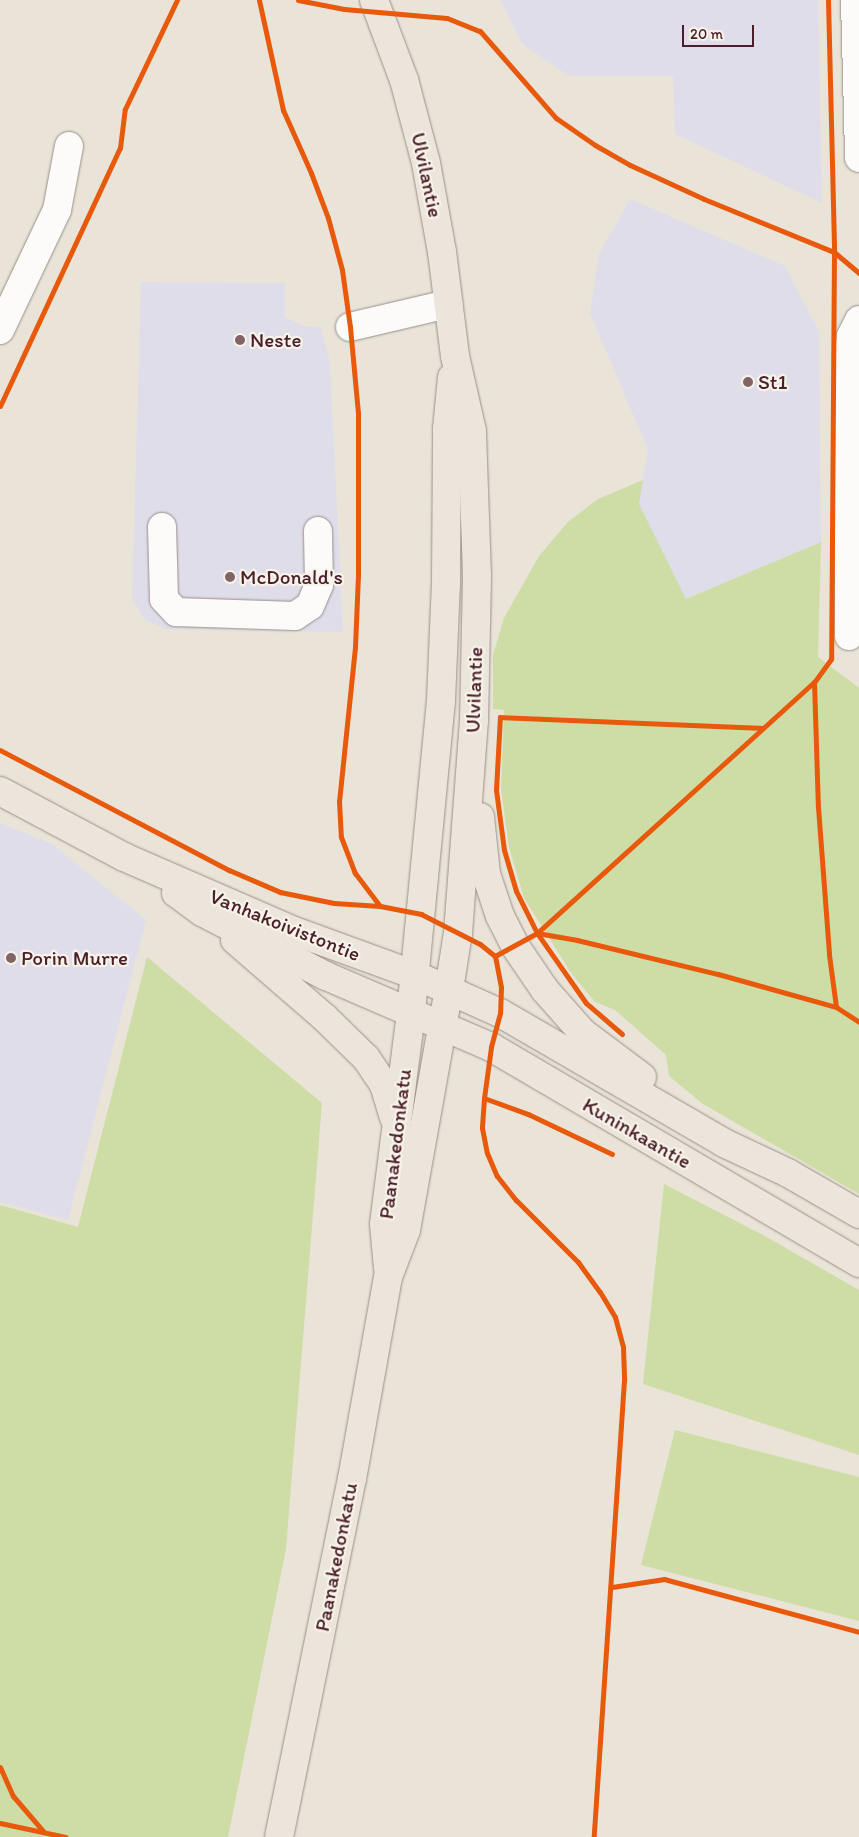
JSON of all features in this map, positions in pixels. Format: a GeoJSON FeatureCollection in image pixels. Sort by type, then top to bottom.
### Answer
{"type":"FeatureCollection","features":[{"type":"Feature","properties":{"kind":"main road","name":"Ulvilantie"},"geometry":{"type":"LineString","coordinates":[[374,0],[404,80],[426,163],[442,252],[455,356],[472,431],[477,576],[474,720],[458,933],[443,1024]]}},
{"type":"Feature","properties":{"kind":"main road","name":"Ulvilantie"},"geometry":{"type":"LineString","coordinates":[[411,1012],[440,702],[446,584],[447,428],[455,356]]}},
{"type":"Feature","properties":{"kind":"main road"},"geometry":{"type":"LineString","coordinates":[[474,720],[481,833],[486,874],[500,916],[515,946],[540,982],[582,1032],[619,1062],[661,1091],[745,1141],[788,1173]]}},
{"type":"Feature","properties":{"kind":"main road","name":"Vanhakoivistontie"},"geometry":{"type":"LineString","coordinates":[[0,791],[124,857],[294,932],[449,989]]}},
{"type":"Feature","properties":{"kind":"main road","name":"Vanhakoivistontie"},"geometry":{"type":"LineString","coordinates":[[124,857],[202,912],[326,976],[411,1012]]}},
{"type":"Feature","properties":{"kind":"main road"},"geometry":{"type":"LineString","coordinates":[[202,912],[324,1017],[366,1058],[384,1085],[396,1124]]}},
{"type":"Feature","properties":{"kind":"main road","name":"Kuninkaantie"},"geometry":{"type":"LineString","coordinates":[[449,989],[500,1013],[724,1144],[788,1173],[859,1214]]}},
{"type":"Feature","properties":{"kind":"main road","name":"Kuninkaantie"},"geometry":{"type":"LineString","coordinates":[[411,1012],[443,1024],[492,1047],[859,1263]]}},
{"type":"Feature","properties":{"kind":"main road","name":"Paanakedonkatu"},"geometry":{"type":"LineString","coordinates":[[388,1277],[384,1224],[411,1012]]}},
{"type":"Feature","properties":{"kind":"main road","name":"Paanakedonkatu"},"geometry":{"type":"LineString","coordinates":[[279,1837],[352,1479],[388,1277],[406,1230],[443,1024]]}},
{"type":"Feature","properties":{"kind":"street"},"geometry":{"type":"LineString","coordinates":[[854,0],[859,158]]}},
{"type":"Feature","properties":{"kind":"street"},"geometry":{"type":"LineString","coordinates":[[0,330],[57,210],[69,146]]}},
{"type":"Feature","properties":{"kind":"street"},"geometry":{"type":"LineString","coordinates":[[350,327],[448,304]]}},
{"type":"Feature","properties":{"kind":"street"},"geometry":{"type":"LineString","coordinates":[[849,636],[849,354],[851,336],[859,320]]}},
{"type":"Feature","properties":{"kind":"street"},"geometry":{"type":"LineString","coordinates":[[163,540],[164,599],[176,612],[295,616],[310,606],[319,584],[318,531]]}},
{"type":"Feature","properties":{"kind":"shaded area"},"geometry":{"type":"Polygon","coordinates":[[[500,0],[818,0],[822,203],[675,134],[673,76],[569,76],[522,44],[500,0]]]}},
{"type":"Feature","properties":{"kind":"shaded area"},"geometry":{"type":"Polygon","coordinates":[[[630,199],[785,266],[819,332],[821,542],[685,599],[638,503],[648,450],[590,313],[599,254],[630,199]]]}},
{"type":"Feature","properties":{"kind":"shaded area"},"geometry":{"type":"Polygon","coordinates":[[[141,282],[285,283],[285,317],[303,326],[321,327],[330,363],[343,632],[166,629],[145,620],[132,598],[141,282]]]}},
{"type":"Feature","properties":{"kind":"shaded area"},"geometry":{"type":"Polygon","coordinates":[[[0,823],[52,844],[146,920],[68,1220],[0,1202],[0,823]]]}},
{"type":"Feature","properties":{"kind":"green space"},"geometry":{"type":"Polygon","coordinates":[[[643,480],[639,504],[686,599],[821,542],[818,657],[859,688],[859,1194],[703,1104],[669,1076],[666,1055],[615,1010],[595,1002],[571,973],[524,898],[509,847],[501,789],[504,710],[493,709],[493,655],[504,618],[539,556],[568,522],[598,499],[643,480]]]}},
{"type":"Feature","properties":{"kind":"green space"},"geometry":{"type":"Polygon","coordinates":[[[147,957],[322,1103],[286,1549],[228,1837],[0,1837],[0,1205],[78,1227],[147,957]]]}},
{"type":"Feature","properties":{"kind":"green space"},"geometry":{"type":"Polygon","coordinates":[[[664,1184],[763,1235],[859,1290],[859,1455],[643,1384],[664,1184]]]}},
{"type":"Feature","properties":{"kind":"green space"},"geometry":{"type":"Polygon","coordinates":[[[675,1430],[859,1477],[859,1621],[641,1565],[675,1430]]]}},
{"type":"Feature","properties":{"kind":"cycle path"},"geometry":{"type":"LineString","coordinates":[[0,406],[120,148],[125,109],[177,0]]}},
{"type":"Feature","properties":{"kind":"cycle path"},"geometry":{"type":"LineString","coordinates":[[259,0],[283,110],[311,173],[328,218],[342,270],[350,327],[358,413],[358,575],[355,647],[339,801],[341,837],[355,873],[380,906]]}},
{"type":"Feature","properties":{"kind":"cycle path"},"geometry":{"type":"LineString","coordinates":[[298,0],[344,9],[447,18],[480,31],[556,118],[595,145],[630,165],[704,199],[834,252],[859,273]]}},
{"type":"Feature","properties":{"kind":"cycle path"},"geometry":{"type":"LineString","coordinates":[[828,0],[834,252],[831,659],[814,682],[537,933],[577,940],[718,974],[836,1007],[859,1022]]}},
{"type":"Feature","properties":{"kind":"cycle path"},"geometry":{"type":"LineString","coordinates":[[814,682],[818,807],[829,955],[836,1007]]}},
{"type":"Feature","properties":{"kind":"cycle path"},"geometry":{"type":"LineString","coordinates":[[622,1034],[586,1003],[537,933],[516,891],[504,850],[496,790],[500,717],[762,728]]}},
{"type":"Feature","properties":{"kind":"cycle path"},"geometry":{"type":"LineString","coordinates":[[0,750],[229,870],[280,892],[334,903],[380,906],[421,914],[480,944],[495,956]]}},
{"type":"Feature","properties":{"kind":"cycle path"},"geometry":{"type":"LineString","coordinates":[[537,933],[495,956],[501,987],[500,1013],[491,1047],[482,1128],[487,1153],[497,1176],[516,1200],[578,1262],[600,1292],[615,1317],[623,1347],[624,1380],[594,1837]]}},
{"type":"Feature","properties":{"kind":"cycle path"},"geometry":{"type":"LineString","coordinates":[[484,1098],[528,1114],[612,1154]]}},
{"type":"Feature","properties":{"kind":"cycle path"},"geometry":{"type":"LineString","coordinates":[[612,1587],[664,1579],[859,1632]]}},
{"type":"Feature","properties":{"kind":"cycle path"},"geometry":{"type":"LineString","coordinates":[[0,1767],[13,1796],[43,1831]]}},
{"type":"Feature","properties":{"kind":"cycle path"},"geometry":{"type":"LineString","coordinates":[[0,1823],[66,1837]]}},
{"type":"Feature","properties":{"kind":"place","name":"Neste"},"geometry":{"type":"Point","coordinates":[240,340]}},
{"type":"Feature","properties":{"kind":"place","name":"St1"},"geometry":{"type":"Point","coordinates":[748,382]}},
{"type":"Feature","properties":{"kind":"place","name":"McDonald's"},"geometry":{"type":"Point","coordinates":[230,577]}},
{"type":"Feature","properties":{"kind":"place","name":"Porin Murre"},"geometry":{"type":"Point","coordinates":[11,958]}}]}
